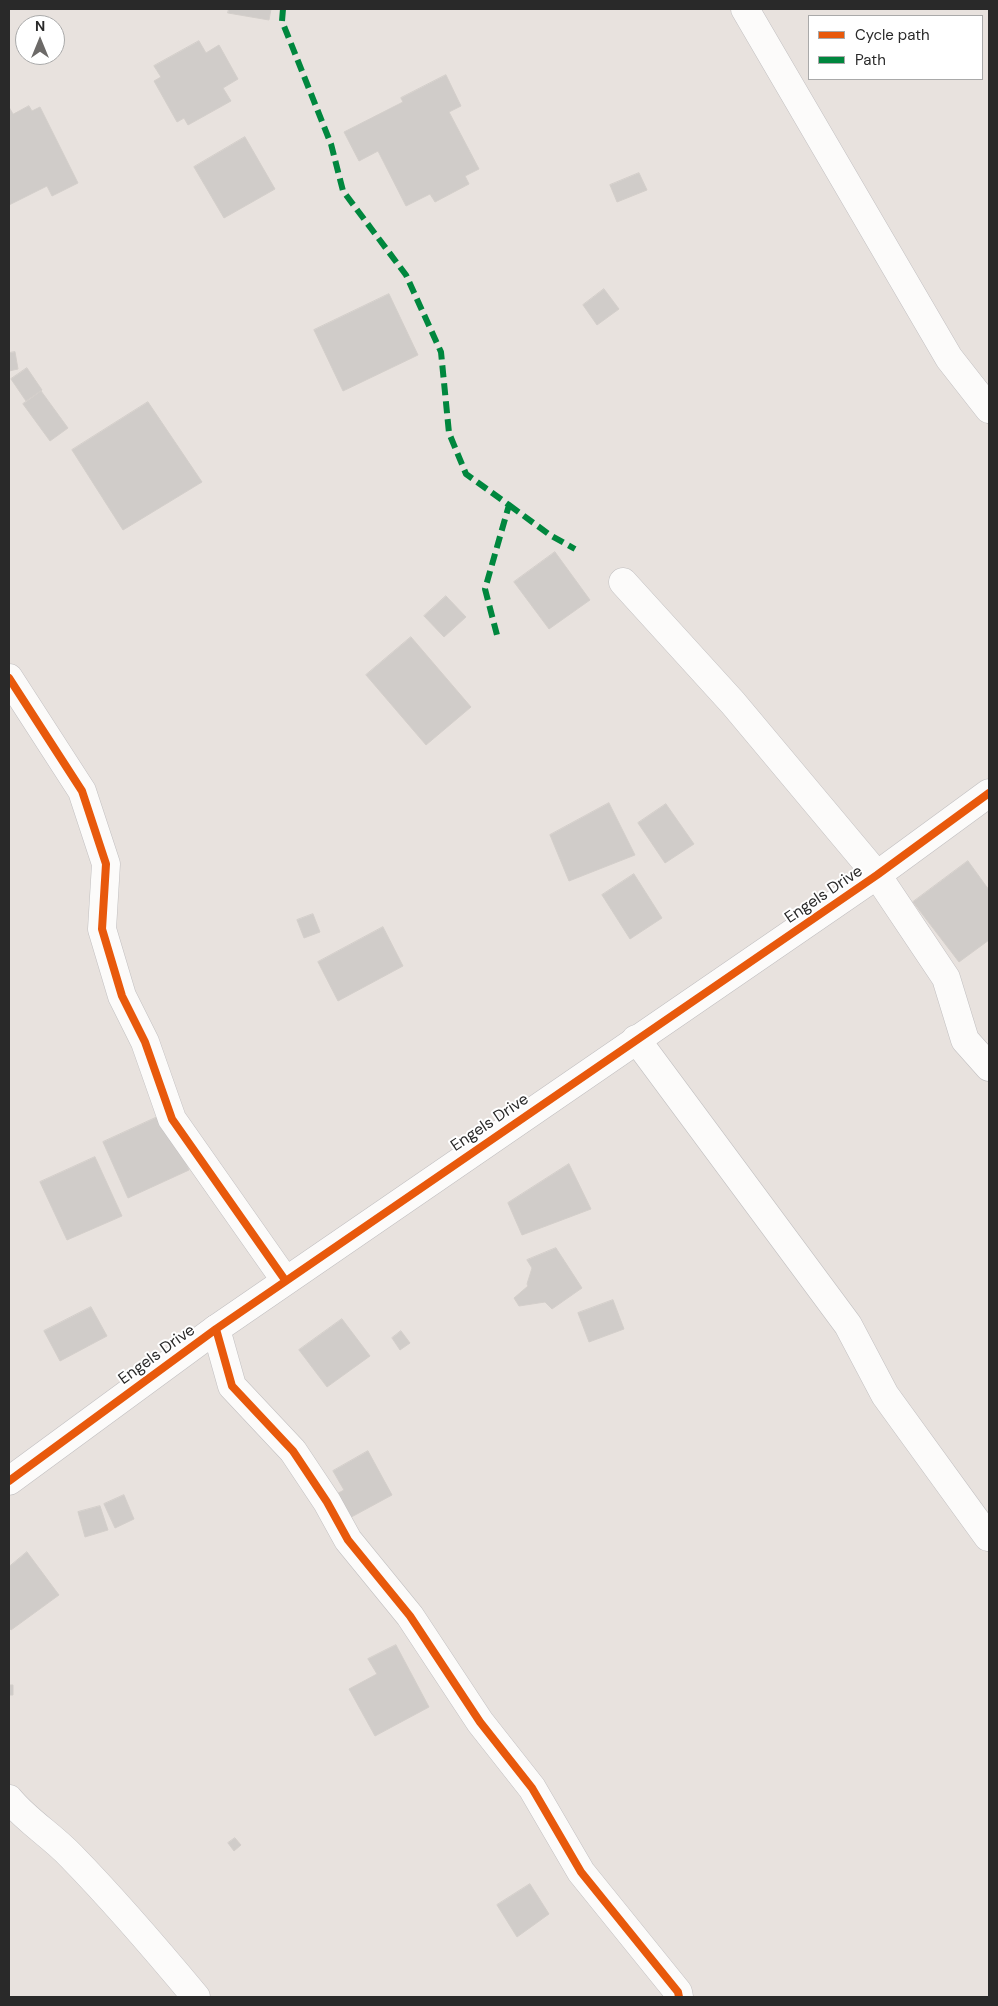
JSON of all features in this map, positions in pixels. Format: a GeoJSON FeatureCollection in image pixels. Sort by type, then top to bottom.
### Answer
{"type":"FeatureCollection","features":[{"type":"Feature","properties":{"kind":"street"},"geometry":{"type":"LineString","coordinates":[[746,9],[948,358],[989,409]]}},
{"type":"Feature","properties":{"kind":"street"},"geometry":{"type":"LineString","coordinates":[[623,582],[732,703],[877,875],[946,978],[965,1040],[989,1067]]}},
{"type":"Feature","properties":{"kind":"street"},"geometry":{"type":"LineString","coordinates":[[9,678],[82,791],[106,864],[102,929],[122,996],[144,1042],[172,1119],[285,1280]]}},
{"type":"Feature","properties":{"kind":"street","name":"Engels Drive"},"geometry":{"type":"LineString","coordinates":[[9,1481],[285,1280],[877,875],[989,793]]}},
{"type":"Feature","properties":{"kind":"street"},"geometry":{"type":"LineString","coordinates":[[636,1039],[848,1325],[885,1395],[988,1537]]}},
{"type":"Feature","properties":{"kind":"street"},"geometry":{"type":"LineString","coordinates":[[216,1329],[232,1386],[293,1451],[327,1502],[348,1540],[410,1616],[480,1722],[532,1788],[581,1872],[678,1992],[679,1997]]}},
{"type":"Feature","properties":{"kind":"street"},"geometry":{"type":"LineString","coordinates":[[9,1799],[22,1815],[69,1854],[109,1895],[196,1997]]}},
{"type":"Feature","properties":{"kind":"building"},"geometry":{"type":"Polygon","coordinates":[[[229,9],[271,9],[269,20],[228,13],[229,9]]]}},
{"type":"Feature","properties":{"kind":"building"},"geometry":{"type":"Polygon","coordinates":[[[199,41],[206,53],[219,45],[238,79],[223,88],[231,101],[188,125],[184,118],[177,122],[154,81],[161,77],[154,66],[199,41]]]}},
{"type":"Feature","properties":{"kind":"building"},"geometry":{"type":"Polygon","coordinates":[[[446,75],[461,106],[449,112],[479,169],[465,176],[469,184],[435,202],[430,194],[406,206],[378,151],[359,161],[344,132],[403,102],[401,98],[446,75]]]}},
{"type":"Feature","properties":{"kind":"building"},"geometry":{"type":"Polygon","coordinates":[[[29,106],[32,111],[40,107],[78,183],[52,196],[47,186],[9,205],[9,107],[13,114],[29,106]]]}},
{"type":"Feature","properties":{"kind":"building"},"geometry":{"type":"Polygon","coordinates":[[[245,137],[275,189],[224,218],[194,167],[245,137]]]}},
{"type":"Feature","properties":{"kind":"building"},"geometry":{"type":"Polygon","coordinates":[[[639,173],[647,190],[617,202],[610,185],[639,173]]]}},
{"type":"Feature","properties":{"kind":"building"},"geometry":{"type":"Polygon","coordinates":[[[604,289],[619,309],[597,325],[583,305],[604,289]]]}},
{"type":"Feature","properties":{"kind":"building"},"geometry":{"type":"Polygon","coordinates":[[[389,294],[418,355],[343,391],[314,330],[389,294]]]}},
{"type":"Feature","properties":{"kind":"building"},"geometry":{"type":"Polygon","coordinates":[[[15,352],[18,369],[9,371],[9,353],[15,352]]]}},
{"type":"Feature","properties":{"kind":"building"},"geometry":{"type":"Polygon","coordinates":[[[27,368],[42,390],[26,401],[11,379],[27,368]]]}},
{"type":"Feature","properties":{"kind":"building"},"geometry":{"type":"Polygon","coordinates":[[[41,391],[68,428],[50,441],[23,404],[41,391]]]}},
{"type":"Feature","properties":{"kind":"building"},"geometry":{"type":"Polygon","coordinates":[[[148,402],[202,482],[123,530],[72,450],[148,402]]]}},
{"type":"Feature","properties":{"kind":"building"},"geometry":{"type":"Polygon","coordinates":[[[555,552],[590,600],[549,629],[514,582],[555,552]]]}},
{"type":"Feature","properties":{"kind":"building"},"geometry":{"type":"Polygon","coordinates":[[[446,596],[466,617],[444,637],[424,616],[446,596]]]}},
{"type":"Feature","properties":{"kind":"building"},"geometry":{"type":"Polygon","coordinates":[[[411,637],[471,707],[426,745],[366,675],[411,637]]]}},
{"type":"Feature","properties":{"kind":"building"},"geometry":{"type":"Polygon","coordinates":[[[609,803],[635,855],[569,881],[550,835],[609,803]]]}},
{"type":"Feature","properties":{"kind":"building"},"geometry":{"type":"Polygon","coordinates":[[[666,804],[694,844],[665,863],[638,823],[666,804]]]}},
{"type":"Feature","properties":{"kind":"building"},"geometry":{"type":"Polygon","coordinates":[[[968,861],[989,890],[989,940],[959,962],[913,902],[968,861]]]}},
{"type":"Feature","properties":{"kind":"building"},"geometry":{"type":"Polygon","coordinates":[[[634,874],[662,918],[630,939],[602,895],[634,874]]]}},
{"type":"Feature","properties":{"kind":"building"},"geometry":{"type":"Polygon","coordinates":[[[313,914],[320,932],[304,938],[297,920],[313,914]]]}},
{"type":"Feature","properties":{"kind":"building"},"geometry":{"type":"Polygon","coordinates":[[[383,927],[403,966],[338,1001],[318,962],[383,927]]]}},
{"type":"Feature","properties":{"kind":"building"},"geometry":{"type":"Polygon","coordinates":[[[164,1114],[189,1170],[128,1198],[103,1142],[164,1114]]]}},
{"type":"Feature","properties":{"kind":"building"},"geometry":{"type":"Polygon","coordinates":[[[95,1157],[122,1216],[67,1240],[40,1182],[95,1157]]]}},
{"type":"Feature","properties":{"kind":"building"},"geometry":{"type":"Polygon","coordinates":[[[569,1164],[591,1209],[522,1235],[508,1203],[569,1164]]]}},
{"type":"Feature","properties":{"kind":"building"},"geometry":{"type":"Polygon","coordinates":[[[556,1248],[582,1288],[552,1309],[545,1302],[519,1306],[514,1298],[528,1286],[532,1268],[527,1260],[556,1248]]]}},
{"type":"Feature","properties":{"kind":"building"},"geometry":{"type":"Polygon","coordinates":[[[613,1300],[624,1329],[589,1342],[578,1313],[613,1300]]]}},
{"type":"Feature","properties":{"kind":"building"},"geometry":{"type":"Polygon","coordinates":[[[91,1307],[107,1336],[60,1361],[44,1331],[91,1307]]]}},
{"type":"Feature","properties":{"kind":"building"},"geometry":{"type":"Polygon","coordinates":[[[342,1319],[370,1356],[327,1387],[299,1350],[342,1319]]]}},
{"type":"Feature","properties":{"kind":"building"},"geometry":{"type":"Polygon","coordinates":[[[401,1331],[410,1343],[400,1350],[392,1338],[401,1331]]]}},
{"type":"Feature","properties":{"kind":"building"},"geometry":{"type":"Polygon","coordinates":[[[368,1451],[392,1495],[344,1521],[331,1497],[344,1490],[333,1471],[368,1451]]]}},
{"type":"Feature","properties":{"kind":"building"},"geometry":{"type":"Polygon","coordinates":[[[124,1495],[134,1519],[115,1528],[104,1504],[124,1495]]]}},
{"type":"Feature","properties":{"kind":"building"},"geometry":{"type":"Polygon","coordinates":[[[100,1506],[108,1530],[85,1537],[78,1512],[100,1506]]]}},
{"type":"Feature","properties":{"kind":"building"},"geometry":{"type":"Polygon","coordinates":[[[27,1552],[59,1595],[11,1630],[9,1627],[9,1567],[27,1552]]]}},
{"type":"Feature","properties":{"kind":"building"},"geometry":{"type":"Polygon","coordinates":[[[396,1645],[429,1707],[375,1736],[349,1689],[377,1674],[368,1659],[396,1645]]]}},
{"type":"Feature","properties":{"kind":"building"},"geometry":{"type":"Polygon","coordinates":[[[9,1685],[13,1685],[13,1695],[9,1695],[9,1685]]]}},
{"type":"Feature","properties":{"kind":"building"},"geometry":{"type":"Polygon","coordinates":[[[235,1838],[241,1845],[234,1851],[228,1843],[235,1838]]]}},
{"type":"Feature","properties":{"kind":"building"},"geometry":{"type":"Polygon","coordinates":[[[530,1884],[549,1914],[517,1937],[497,1905],[530,1884]]]}},
{"type":"Feature","properties":{"kind":"marked path"},"geometry":{"type":"LineString","coordinates":[[283,9],[282,21],[331,144],[343,191],[406,275],[441,352],[449,433],[466,474],[509,505],[485,589],[497,635]]}},
{"type":"Feature","properties":{"kind":"marked path"},"geometry":{"type":"LineString","coordinates":[[509,505],[550,535],[575,549]]}},
{"type":"Feature","properties":{"kind":"cycle path"},"geometry":{"type":"LineString","coordinates":[[9,678],[82,791],[106,864],[102,929],[122,996],[145,1042],[172,1119],[285,1280]]}},
{"type":"Feature","properties":{"kind":"cycle path"},"geometry":{"type":"LineString","coordinates":[[9,1481],[216,1329],[877,875],[989,793]]}},
{"type":"Feature","properties":{"kind":"cycle path"},"geometry":{"type":"LineString","coordinates":[[216,1329],[232,1386],[293,1451],[327,1502],[348,1540],[410,1616],[480,1722],[532,1788],[581,1872],[678,1992],[679,1997]]}}]}
